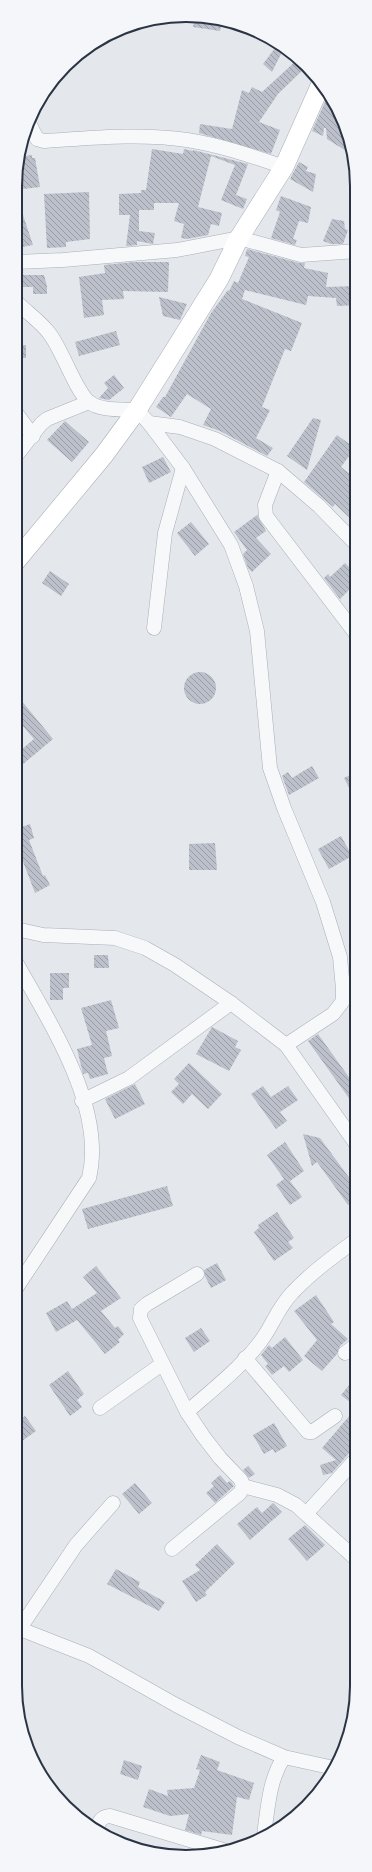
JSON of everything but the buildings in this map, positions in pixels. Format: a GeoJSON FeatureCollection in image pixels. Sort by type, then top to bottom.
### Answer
{"type":"FeatureCollection","features":[{"type":"Feature","properties":{"kind":"street"},"geometry":{"type":"LineString","coordinates":[[22,554],[104,455],[143,417],[219,279],[239,238],[284,166],[318,90]]}},
{"type":"Feature","properties":{"kind":"street"},"geometry":{"type":"LineString","coordinates":[[32,129],[37,138],[44,141],[132,136],[186,140],[217,145],[284,166]]}},
{"type":"Feature","properties":{"kind":"street"},"geometry":{"type":"LineString","coordinates":[[22,262],[63,260],[177,250],[239,238],[301,255],[350,252]]}},
{"type":"Feature","properties":{"kind":"street"},"geometry":{"type":"LineString","coordinates":[[22,307],[49,333],[61,351],[82,393],[89,402],[100,407],[180,427],[215,439],[278,471],[319,506],[350,538]]}},
{"type":"Feature","properties":{"kind":"street"},"geometry":{"type":"LineString","coordinates":[[22,449],[41,424],[47,419],[89,402]]}},
{"type":"Feature","properties":{"kind":"street"},"geometry":{"type":"LineString","coordinates":[[143,417],[184,468],[231,546],[246,586],[257,631],[270,768],[284,808],[323,902],[340,957],[343,1001],[333,1014],[286,1045]]}},
{"type":"Feature","properties":{"kind":"street"},"geometry":{"type":"LineString","coordinates":[[22,421],[33,436]]}},
{"type":"Feature","properties":{"kind":"street"},"geometry":{"type":"LineString","coordinates":[[154,628],[165,533],[184,468]]}},
{"type":"Feature","properties":{"kind":"street"},"geometry":{"type":"LineString","coordinates":[[278,471],[266,505],[266,516],[350,626]]}},
{"type":"Feature","properties":{"kind":"street"},"geometry":{"type":"LineString","coordinates":[[22,930],[43,935],[115,938],[145,948],[175,965],[231,1003],[286,1045],[350,1136]]}},
{"type":"Feature","properties":{"kind":"street"},"geometry":{"type":"LineString","coordinates":[[22,973],[71,1062],[93,1144],[93,1162],[89,1178],[22,1279]]}},
{"type":"Feature","properties":{"kind":"street"},"geometry":{"type":"LineString","coordinates":[[82,1101],[129,1078],[231,1003]]}},
{"type":"Feature","properties":{"kind":"street"},"geometry":{"type":"LineString","coordinates":[[187,1412],[221,1383],[245,1358],[264,1336],[282,1305],[292,1293],[315,1271],[350,1245]]}},
{"type":"Feature","properties":{"kind":"street"},"geometry":{"type":"LineString","coordinates":[[172,1550],[240,1493],[243,1486],[241,1480],[220,1458],[187,1412],[140,1318],[141,1309],[147,1304],[197,1274]]}},
{"type":"Feature","properties":{"kind":"street"},"geometry":{"type":"LineString","coordinates":[[245,1358],[308,1432],[312,1432],[335,1416]]}},
{"type":"Feature","properties":{"kind":"street"},"geometry":{"type":"LineString","coordinates":[[100,1408],[162,1364]]}},
{"type":"Feature","properties":{"kind":"street"},"geometry":{"type":"LineString","coordinates":[[306,1514],[350,1466]]}},
{"type":"Feature","properties":{"kind":"street"},"geometry":{"type":"LineString","coordinates":[[243,1486],[277,1495],[296,1504],[350,1554]]}},
{"type":"Feature","properties":{"kind":"street"},"geometry":{"type":"LineString","coordinates":[[22,1620],[76,1545],[114,1503]]}},
{"type":"Feature","properties":{"kind":"street"},"geometry":{"type":"LineString","coordinates":[[22,1629],[90,1656],[176,1705],[238,1737],[284,1757],[329,1767]]}},
{"type":"Feature","properties":{"kind":"street"},"geometry":{"type":"LineString","coordinates":[[265,1830],[275,1771],[284,1757]]}},
{"type":"Feature","properties":{"kind":"street"},"geometry":{"type":"LineString","coordinates":[[98,1824],[104,1817],[110,1816],[215,1847]]}}]}
